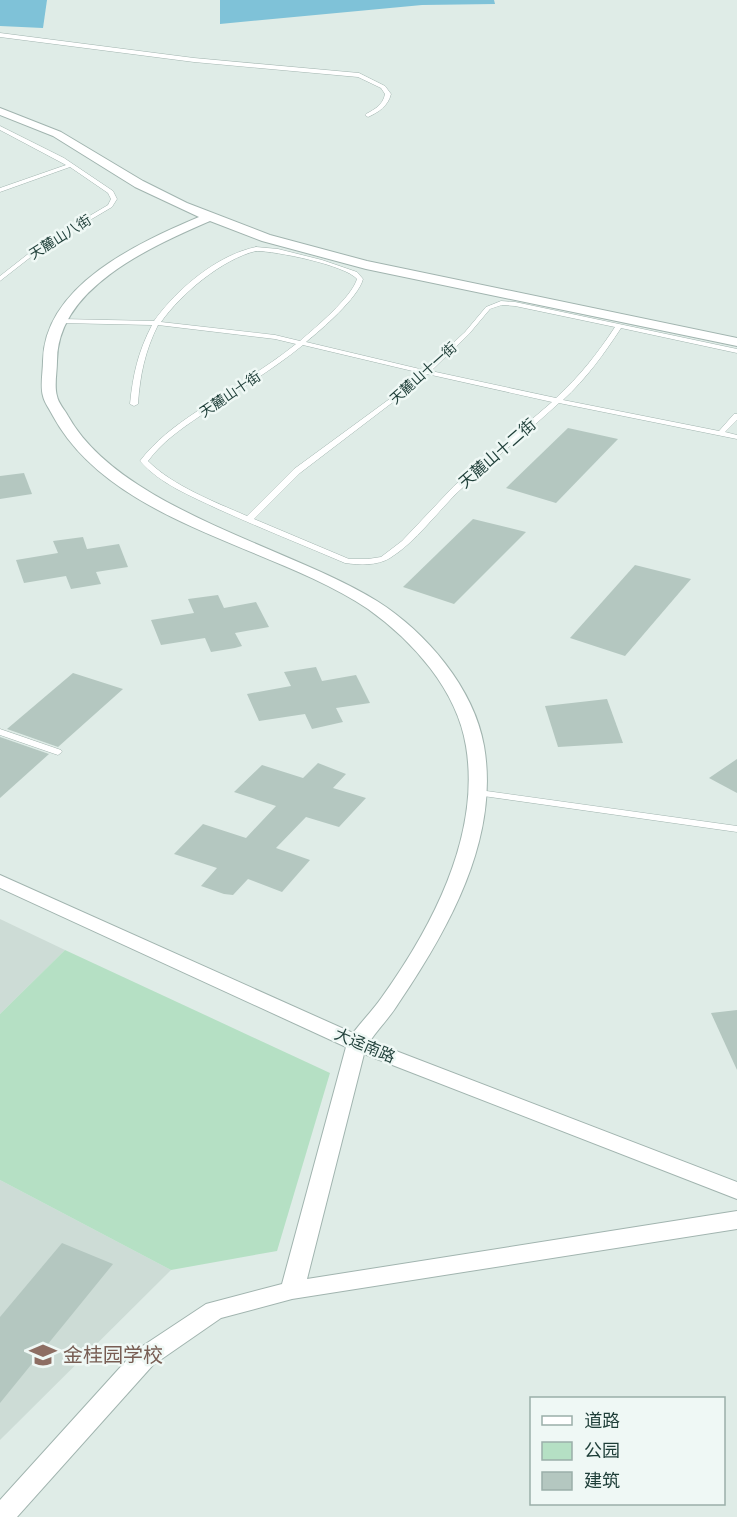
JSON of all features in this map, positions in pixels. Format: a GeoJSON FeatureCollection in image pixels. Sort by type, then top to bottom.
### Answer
{"type":"FeatureCollection","features":[{"type":"Feature","properties":{"kind":"street"},"geometry":{"type":"LineString","coordinates":[[0,111],[57,134],[139,184],[209,217],[266,238],[366,265],[737,342]]}},
{"type":"Feature","properties":{"kind":"street"},"geometry":{"type":"LineString","coordinates":[[209,217],[163,237],[105,271],[83,291],[53,335],[47,358],[47,382],[54,407],[88,456],[115,479],[150,501],[321,576],[371,605],[393,621],[431,658],[459,699],[475,744],[479,793],[468,844],[437,921],[405,978],[358,1044],[292,1290]]}},
{"type":"Feature","properties":{"kind":"street","name":"大迳南路"},"geometry":{"type":"LineString","coordinates":[[0,880],[358,1044],[737,1191]]}},
{"type":"Feature","properties":{"kind":"street"},"geometry":{"type":"LineString","coordinates":[[1,1517],[144,1358],[214,1311],[292,1290],[737,1220]]}},
{"type":"Feature","properties":{"kind":"lane"},"geometry":{"type":"LineString","coordinates":[[0,35],[183,58],[359,75],[383,87],[388,94],[387,102],[380,109],[368,115]]}},
{"type":"Feature","properties":{"kind":"lane"},"geometry":{"type":"LineString","coordinates":[[0,128],[71,165]]}},
{"type":"Feature","properties":{"kind":"lane"},"geometry":{"type":"LineString","coordinates":[[0,137],[12,134]]}},
{"type":"Feature","properties":{"kind":"lane"},"geometry":{"type":"LineString","coordinates":[[0,190],[71,165]]}},
{"type":"Feature","properties":{"kind":"lane","name":"天麓山八街"},"geometry":{"type":"LineString","coordinates":[[0,279],[39,248],[110,206],[114,199],[111,192],[71,165]]}},
{"type":"Feature","properties":{"kind":"lane","name":"天麓山十街"},"geometry":{"type":"LineString","coordinates":[[154,323],[188,287],[247,251],[265,249],[344,269],[355,273],[360,279],[358,286],[346,300],[304,342],[184,425],[147,454],[144,461],[147,468],[178,487],[250,518]]}},
{"type":"Feature","properties":{"kind":"lane","name":"天麓山十一街"},"geometry":{"type":"LineString","coordinates":[[250,518],[297,471],[396,398],[467,333],[488,308],[501,303],[619,326]]}},
{"type":"Feature","properties":{"kind":"lane"},"geometry":{"type":"LineString","coordinates":[[61,321],[154,323],[225,329],[304,342],[558,402],[737,437]]}},
{"type":"Feature","properties":{"kind":"lane"},"geometry":{"type":"LineString","coordinates":[[134,404],[139,362],[154,323]]}},
{"type":"Feature","properties":{"kind":"lane"},"geometry":{"type":"LineString","coordinates":[[619,326],[737,351]]}},
{"type":"Feature","properties":{"kind":"lane","name":"天麓山十二街"},"geometry":{"type":"LineString","coordinates":[[250,518],[348,561],[368,562],[386,557],[466,479],[558,402],[598,360],[619,326]]}},
{"type":"Feature","properties":{"kind":"lane"},"geometry":{"type":"LineString","coordinates":[[720,434],[737,416]]}},
{"type":"Feature","properties":{"kind":"lane"},"geometry":{"type":"LineString","coordinates":[[0,732],[58,752]]}},
{"type":"Feature","properties":{"kind":"lane"},"geometry":{"type":"LineString","coordinates":[[479,793],[737,829]]}},
{"type":"Feature","properties":{"kind":"shaded area"},"geometry":{"type":"Polygon","coordinates":[[[0,919],[65,950],[0,1014],[0,919]]]}},
{"type":"Feature","properties":{"kind":"shaded area","name":"金桂园学校"},"geometry":{"type":"Polygon","coordinates":[[[0,1180],[171,1270],[0,1440],[0,1180]]]}},
{"type":"Feature","properties":{"kind":"green space"},"geometry":{"type":"Polygon","coordinates":[[[65,950],[330,1073],[277,1251],[171,1270],[0,1180],[0,1014],[65,950]]]}},
{"type":"Feature","properties":{"kind":"water"},"geometry":{"type":"Polygon","coordinates":[[[0,0],[47,0],[43,28],[0,26],[0,0]]]}},
{"type":"Feature","properties":{"kind":"water"},"geometry":{"type":"Polygon","coordinates":[[[220,0],[494,0],[495,4],[422,5],[220,24],[220,0]]]}},
{"type":"Feature","properties":{"kind":"building"},"geometry":{"type":"Polygon","coordinates":[[[568,428],[618,439],[556,503],[506,488],[568,428]]]}},
{"type":"Feature","properties":{"kind":"building"},"geometry":{"type":"Polygon","coordinates":[[[24,473],[32,494],[0,499],[0,476],[24,473]]]}},
{"type":"Feature","properties":{"kind":"building"},"geometry":{"type":"Polygon","coordinates":[[[473,519],[526,532],[454,604],[403,587],[473,519]]]}},
{"type":"Feature","properties":{"kind":"building"},"geometry":{"type":"Polygon","coordinates":[[[83,537],[87,549],[119,544],[128,567],[96,572],[101,584],[71,589],[66,576],[24,583],[16,560],[58,553],[53,541],[83,537]]]}},
{"type":"Feature","properties":{"kind":"building"},"geometry":{"type":"Polygon","coordinates":[[[635,565],[691,579],[625,656],[570,638],[635,565]]]}},
{"type":"Feature","properties":{"kind":"building"},"geometry":{"type":"Polygon","coordinates":[[[218,595],[224,608],[256,602],[269,627],[235,633],[242,646],[211,652],[205,638],[161,645],[151,620],[194,613],[188,599],[218,595]]]}},
{"type":"Feature","properties":{"kind":"building"},"geometry":{"type":"Polygon","coordinates":[[[316,667],[322,681],[356,675],[370,703],[336,708],[343,722],[312,729],[305,714],[259,721],[247,694],[291,686],[284,672],[316,667]]]}},
{"type":"Feature","properties":{"kind":"building"},"geometry":{"type":"Polygon","coordinates":[[[73,673],[123,689],[58,747],[7,729],[73,673]]]}},
{"type":"Feature","properties":{"kind":"building"},"geometry":{"type":"Polygon","coordinates":[[[607,699],[623,743],[558,747],[545,706],[607,699]]]}},
{"type":"Feature","properties":{"kind":"building"},"geometry":{"type":"Polygon","coordinates":[[[0,737],[49,754],[0,798],[0,737]]]}},
{"type":"Feature","properties":{"kind":"building"},"geometry":{"type":"Polygon","coordinates":[[[737,759],[737,793],[709,778],[737,759]]]}},
{"type":"Feature","properties":{"kind":"building"},"geometry":{"type":"Polygon","coordinates":[[[318,763],[346,774],[333,788],[366,798],[339,827],[306,817],[276,848],[310,860],[282,892],[248,879],[233,895],[201,886],[217,868],[174,854],[203,824],[246,838],[276,806],[234,792],[262,765],[303,778],[318,763]]]}},
{"type":"Feature","properties":{"kind":"building"},"geometry":{"type":"Polygon","coordinates":[[[737,1010],[737,1070],[711,1013],[737,1010]]]}},
{"type":"Feature","properties":{"kind":"building"},"geometry":{"type":"Polygon","coordinates":[[[62,1243],[113,1264],[0,1403],[0,1317],[62,1243]]]}},
{"type":"Feature","properties":{"kind":"place","name":"金桂园学校"},"geometry":{"type":"Point","coordinates":[43,1355]}}]}
